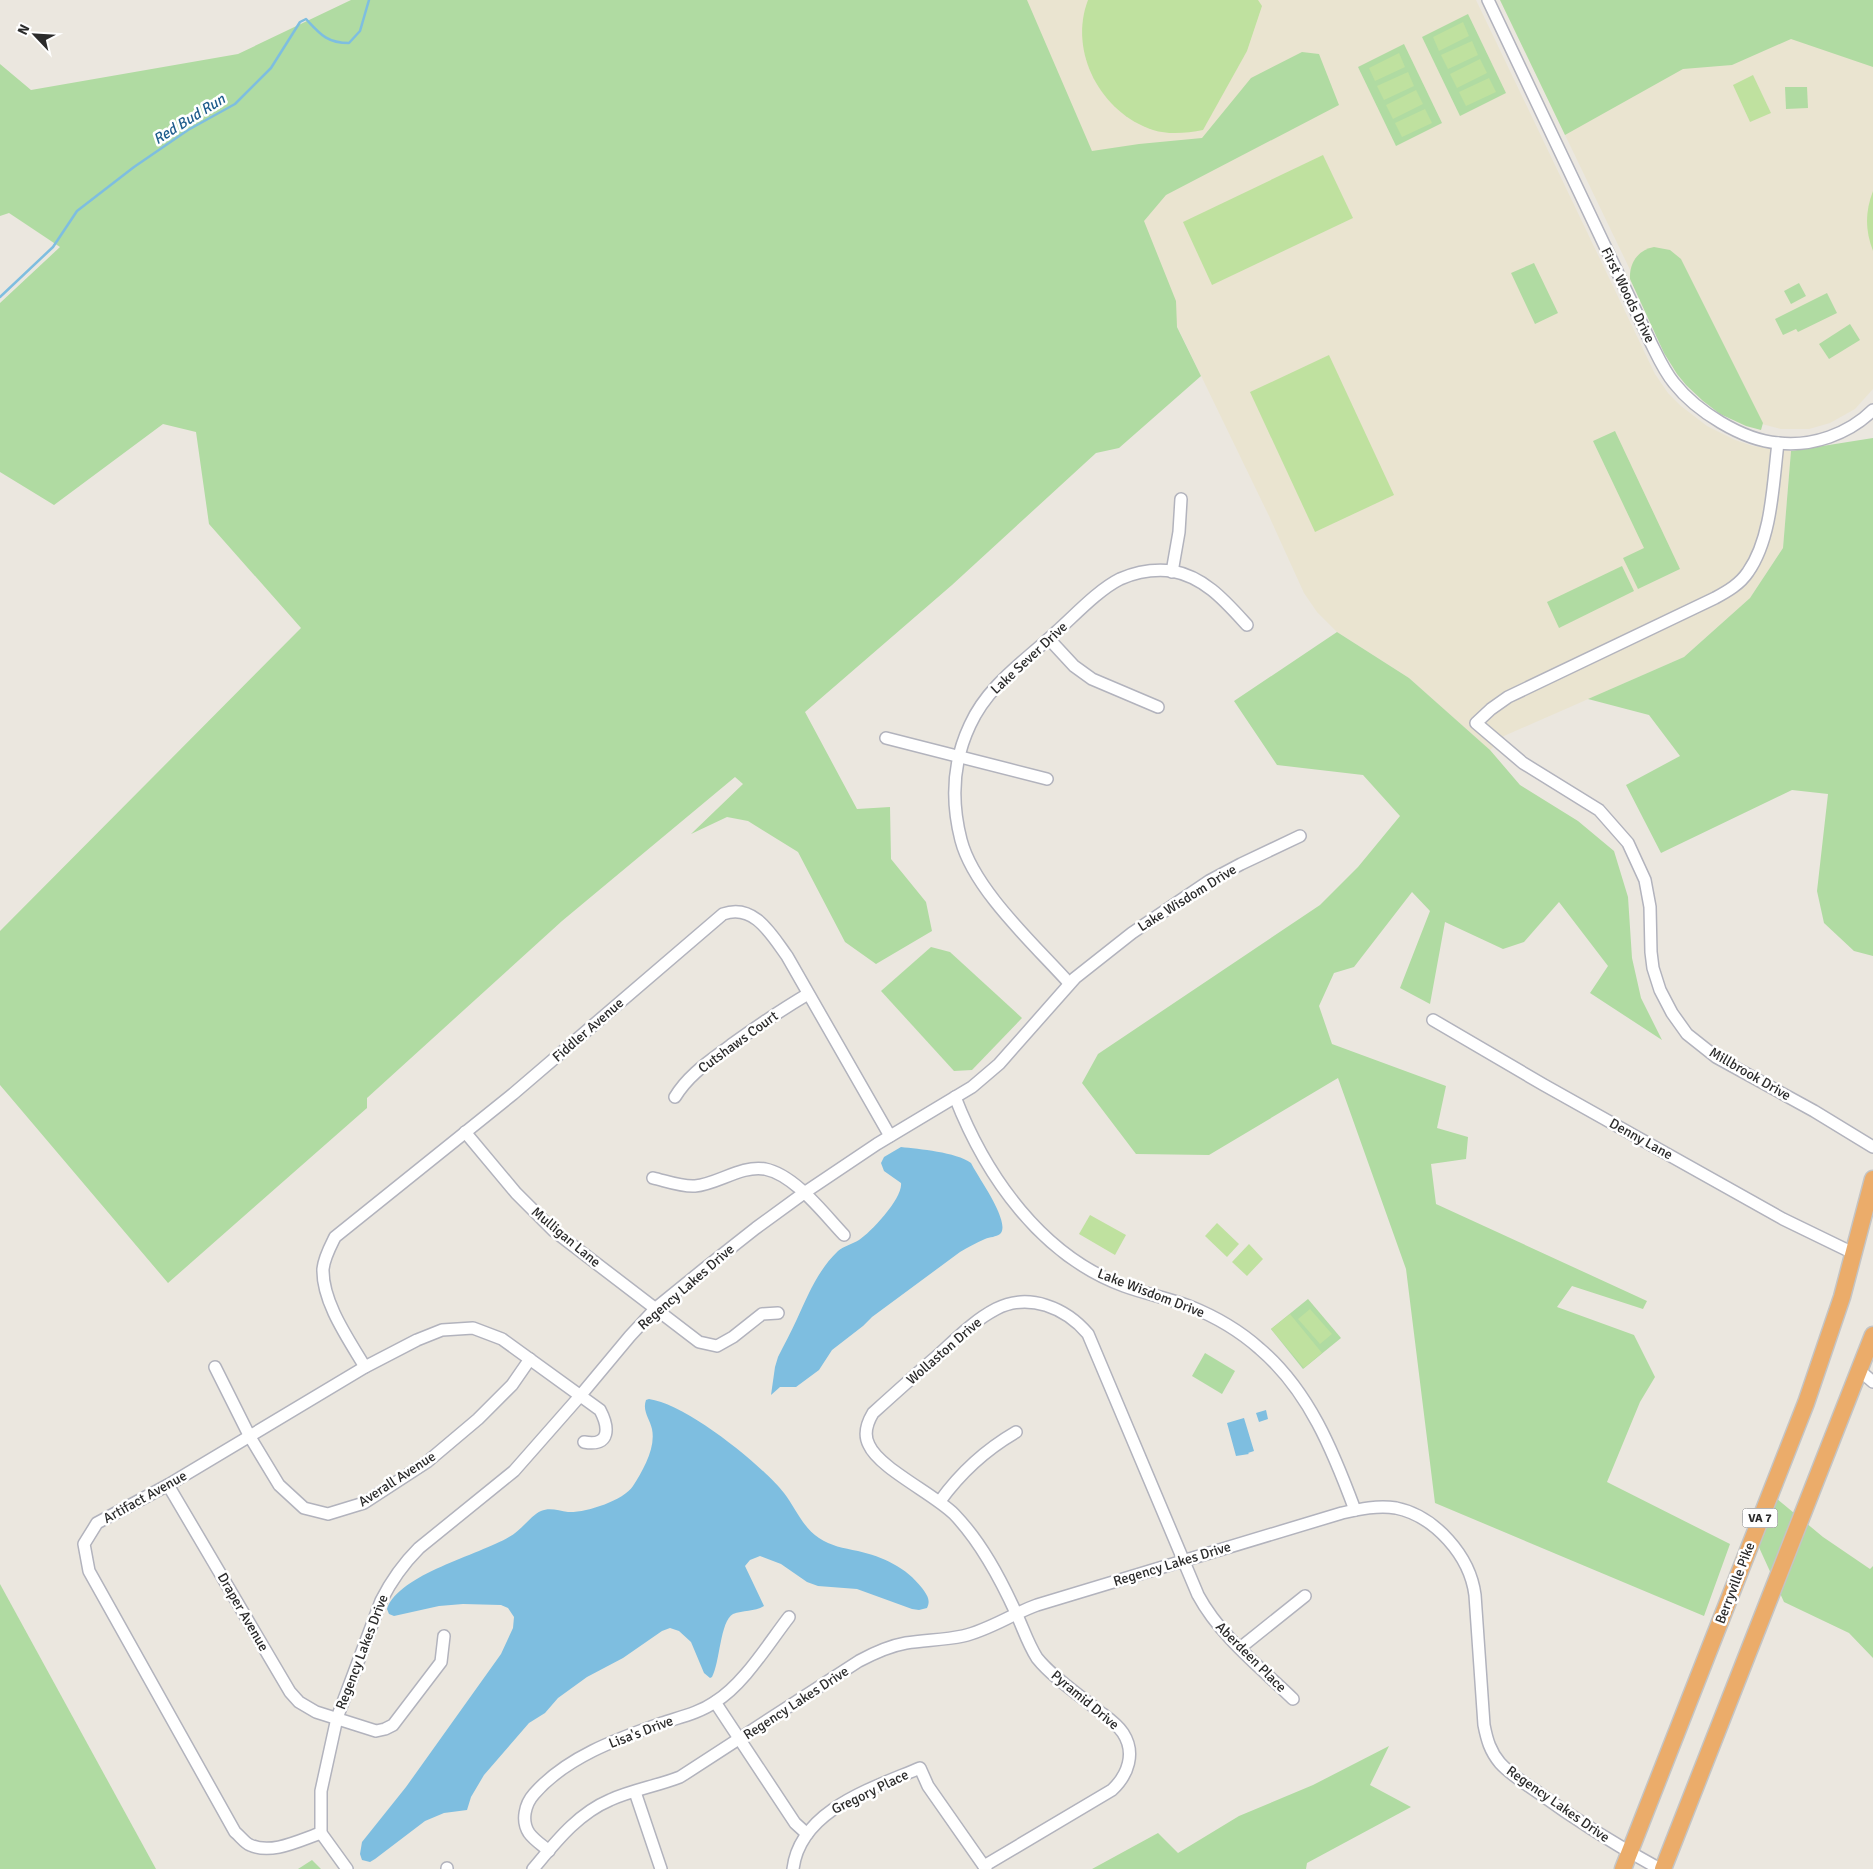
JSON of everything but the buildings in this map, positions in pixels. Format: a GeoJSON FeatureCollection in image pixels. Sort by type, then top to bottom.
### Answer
{"type":"FeatureCollection","features":[{"type":"Feature","properties":{"kind":"highway","name":"Berryville Pike"},"geometry":{"type":"LineString","coordinates":[[1623,1869],[1806,1402],[1842,1297],[1873,1178]]}},
{"type":"Feature","properties":{"kind":"highway","name":"VA 7"},"geometry":{"type":"LineString","coordinates":[[1661,1869],[1873,1334]]}},
{"type":"Feature","properties":{"kind":"street","name":"First Woods Drive"},"geometry":{"type":"LineString","coordinates":[[1488,0],[1663,368],[1685,396],[1717,420],[1751,436],[1778,443],[1806,442],[1841,432],[1873,410]]}},
{"type":"Feature","properties":{"kind":"street","name":"Millbrook Drive"},"geometry":{"type":"LineString","coordinates":[[1778,443],[1763,540],[1748,572],[1737,584],[1715,598],[1508,696],[1491,708],[1476,723],[1523,763],[1599,810],[1628,843],[1646,880],[1650,907],[1651,952],[1658,983],[1672,1013],[1687,1034],[1716,1057],[1814,1111],[1873,1147]]}},
{"type":"Feature","properties":{"kind":"street"},"geometry":{"type":"LineString","coordinates":[[1172,572],[1179,532],[1181,499]]}},
{"type":"Feature","properties":{"kind":"street","name":"Lake Sever Drive"},"geometry":{"type":"LineString","coordinates":[[1070,983],[987,891],[972,866],[961,839],[956,810],[955,783],[963,741],[970,725],[987,697],[1002,679],[1108,587],[1120,579],[1133,574],[1148,571],[1184,574],[1208,586],[1247,625]]}},
{"type":"Feature","properties":{"kind":"street"},"geometry":{"type":"LineString","coordinates":[[1049,639],[1074,666],[1092,679],[1158,706]]}},
{"type":"Feature","properties":{"kind":"street"},"geometry":{"type":"LineString","coordinates":[[886,738],[1048,778]]}},
{"type":"Feature","properties":{"kind":"street","name":"Lake Wisdom Drive"},"geometry":{"type":"LineString","coordinates":[[1300,836],[1241,864],[1179,900],[1132,933],[1070,983],[1000,1064],[972,1087],[955,1097],[975,1140],[993,1170],[1018,1207],[1043,1236],[1079,1263],[1122,1285],[1188,1306],[1228,1326],[1261,1349],[1278,1366],[1297,1388],[1310,1408],[1338,1465],[1355,1510]]}},
{"type":"Feature","properties":{"kind":"street","name":"Fiddler Avenue"},"geometry":{"type":"LineString","coordinates":[[365,1368],[337,1319],[325,1291],[323,1269],[327,1252],[335,1237],[513,1094],[723,914],[737,911],[744,912],[761,923],[771,933],[890,1136]]}},
{"type":"Feature","properties":{"kind":"street","name":"Cutshaws Court"},"geometry":{"type":"LineString","coordinates":[[675,1098],[681,1088],[698,1069],[764,1022],[808,994]]}},
{"type":"Feature","properties":{"kind":"street","name":"Denny Lane"},"geometry":{"type":"LineString","coordinates":[[1433,1020],[1544,1085],[1783,1219],[1853,1253]]}},
{"type":"Feature","properties":{"kind":"street","name":"Regency Lakes Drive"},"geometry":{"type":"LineString","coordinates":[[321,1833],[321,1791],[337,1718],[381,1601],[400,1569],[419,1548],[514,1472],[656,1308],[756,1228],[804,1193],[890,1136],[955,1097]]}},
{"type":"Feature","properties":{"kind":"street","name":"Mulligan Lane"},"geometry":{"type":"LineString","coordinates":[[465,1132],[516,1193],[541,1219],[656,1308],[682,1331],[699,1342],[718,1346],[733,1337],[762,1314],[778,1313]]}},
{"type":"Feature","properties":{"kind":"street"},"geometry":{"type":"LineString","coordinates":[[653,1178],[694,1186],[746,1170],[765,1169],[784,1177],[804,1193],[844,1235]]}},
{"type":"Feature","properties":{"kind":"street","name":"Wollaston Drive"},"geometry":{"type":"LineString","coordinates":[[1016,1613],[991,1564],[967,1528],[940,1501],[885,1463],[873,1452],[866,1437],[868,1422],[873,1413],[979,1320],[997,1308],[1009,1304],[1024,1302],[1043,1304],[1063,1312],[1080,1325],[1091,1340],[1184,1560]]}},
{"type":"Feature","properties":{"kind":"street","name":"Artifact Avenue"},"geometry":{"type":"LineString","coordinates":[[321,1833],[281,1847],[264,1848],[249,1845],[235,1832],[89,1571],[84,1544],[97,1523],[168,1485],[365,1368],[418,1340],[442,1330],[473,1328],[502,1339],[600,1410],[605,1419],[607,1431],[603,1439],[596,1443],[584,1442]]}},
{"type":"Feature","properties":{"kind":"street","name":"Averall Avenue"},"geometry":{"type":"LineString","coordinates":[[215,1367],[250,1437],[279,1485],[304,1508],[328,1514],[364,1503],[427,1462],[478,1419],[512,1384],[530,1359]]}},
{"type":"Feature","properties":{"kind":"street"},"geometry":{"type":"LineString","coordinates":[[1859,1370],[1873,1382]]}},
{"type":"Feature","properties":{"kind":"street"},"geometry":{"type":"LineString","coordinates":[[940,1501],[954,1482],[972,1463],[1016,1432]]}},
{"type":"Feature","properties":{"kind":"street","name":"Draper Avenue"},"geometry":{"type":"LineString","coordinates":[[168,1485],[290,1692],[299,1702],[316,1712],[376,1731],[393,1725],[441,1662],[444,1636]]}},
{"type":"Feature","properties":{"kind":"street","name":"Regency Lakes Drive"},"geometry":{"type":"LineString","coordinates":[[533,1869],[581,1817],[595,1808],[609,1800],[680,1777],[874,1653],[906,1643],[962,1636],[980,1630],[1016,1613],[1184,1560],[1355,1510],[1383,1507],[1408,1512],[1434,1527],[1455,1548],[1465,1563],[1474,1584],[1484,1725],[1491,1750],[1502,1765],[1553,1803],[1630,1853],[1661,1869]]}},
{"type":"Feature","properties":{"kind":"street","name":"Aberdeen Place"},"geometry":{"type":"LineString","coordinates":[[1184,1560],[1206,1610],[1218,1626],[1293,1699]]}},
{"type":"Feature","properties":{"kind":"street"},"geometry":{"type":"LineString","coordinates":[[1240,1648],[1305,1596]]}},
{"type":"Feature","properties":{"kind":"street","name":"Pyramid Drive"},"geometry":{"type":"LineString","coordinates":[[985,1867],[1112,1790],[1124,1778],[1130,1757],[1127,1742],[1116,1725],[1051,1672],[1038,1658],[1030,1646],[1016,1613]]}},
{"type":"Feature","properties":{"kind":"street","name":"Lisa's Drive"},"geometry":{"type":"LineString","coordinates":[[549,1851],[530,1833],[525,1820],[530,1798],[548,1780],[563,1768],[602,1746],[630,1734],[702,1710],[715,1702],[740,1680],[789,1617]]}},
{"type":"Feature","properties":{"kind":"street"},"geometry":{"type":"LineString","coordinates":[[715,1702],[796,1823],[806,1834]]}},
{"type":"Feature","properties":{"kind":"street","name":"Gregory Place"},"geometry":{"type":"LineString","coordinates":[[793,1869],[796,1854],[806,1834],[826,1814],[850,1799],[920,1768],[928,1786],[985,1867]]}},
{"type":"Feature","properties":{"kind":"street"},"geometry":{"type":"LineString","coordinates":[[635,1792],[661,1869]]}},
{"type":"Feature","properties":{"kind":"street"},"geometry":{"type":"LineString","coordinates":[[321,1833],[347,1869]]}},
{"type":"Feature","properties":{"kind":"shaded area"},"geometry":{"type":"Polygon","coordinates":[[[1019,0],[1476,0],[1655,374],[1668,393],[1681,406],[1707,426],[1735,440],[1753,446],[1791,451],[1783,548],[1750,598],[1684,657],[1504,736],[1490,750],[1409,678],[1337,632],[1317,612],[1304,593],[1269,516],[1019,0]]]}},
{"type":"Feature","properties":{"kind":"shaded area"},"geometry":{"type":"Polygon","coordinates":[[[1500,0],[1873,0],[1873,389],[1855,409],[1830,423],[1809,429],[1781,429],[1750,421],[1634,278],[1500,0]]]}},
{"type":"Feature","properties":{"kind":"green space"},"geometry":{"type":"Polygon","coordinates":[[[351,0],[1027,0],[1092,151],[1202,138],[1251,78],[1302,52],[1319,54],[1339,105],[1166,195],[1144,221],[1176,301],[1177,327],[1201,376],[1119,448],[1096,453],[952,585],[805,712],[857,809],[890,807],[891,859],[926,902],[932,931],[876,964],[845,942],[798,852],[748,821],[727,817],[691,834],[743,784],[735,777],[562,921],[367,1098],[367,1108],[168,1283],[0,1085],[0,931],[301,628],[209,524],[196,432],[163,424],[54,505],[0,472],[0,303],[60,247],[9,213],[0,216],[0,64],[31,90],[238,54],[351,0]]]}},
{"type":"Feature","properties":{"kind":"green space"},"geometry":{"type":"Polygon","coordinates":[[[1088,0],[1258,0],[1262,6],[1247,51],[1203,130],[1172,133],[1159,132],[1134,122],[1118,110],[1104,95],[1086,60],[1082,40],[1083,20],[1088,0]]]}},
{"type":"Feature","properties":{"kind":"green space"},"geometry":{"type":"Polygon","coordinates":[[[1500,0],[1873,0],[1873,67],[1791,39],[1732,65],[1683,69],[1565,135],[1500,0]]]}},
{"type":"Feature","properties":{"kind":"green space"},"geometry":{"type":"Polygon","coordinates":[[[1468,14],[1506,93],[1460,116],[1422,37],[1468,14]]]}},
{"type":"Feature","properties":{"kind":"green space"},"geometry":{"type":"Polygon","coordinates":[[[1463,22],[1469,36],[1439,51],[1433,37],[1463,22]]]}},
{"type":"Feature","properties":{"kind":"green space"},"geometry":{"type":"Polygon","coordinates":[[[1472,41],[1478,55],[1448,69],[1441,55],[1472,41]]]}},
{"type":"Feature","properties":{"kind":"green space"},"geometry":{"type":"Polygon","coordinates":[[[1404,44],[1442,123],[1396,146],[1358,67],[1404,44]]]}},
{"type":"Feature","properties":{"kind":"green space"},"geometry":{"type":"Polygon","coordinates":[[[1399,53],[1405,67],[1375,81],[1369,68],[1399,53]]]}},
{"type":"Feature","properties":{"kind":"green space"},"geometry":{"type":"Polygon","coordinates":[[[1480,59],[1487,73],[1457,88],[1450,74],[1480,59]]]}},
{"type":"Feature","properties":{"kind":"green space"},"geometry":{"type":"Polygon","coordinates":[[[1408,72],[1414,86],[1384,100],[1377,86],[1408,72]]]}},
{"type":"Feature","properties":{"kind":"green space"},"geometry":{"type":"Polygon","coordinates":[[[1753,75],[1771,113],[1750,122],[1733,85],[1753,75]]]}},
{"type":"Feature","properties":{"kind":"green space"},"geometry":{"type":"Polygon","coordinates":[[[1489,78],[1496,92],[1466,106],[1459,92],[1489,78]]]}},
{"type":"Feature","properties":{"kind":"green space"},"geometry":{"type":"Polygon","coordinates":[[[1785,87],[1807,87],[1808,108],[1786,109],[1785,87]]]}},
{"type":"Feature","properties":{"kind":"green space"},"geometry":{"type":"Polygon","coordinates":[[[1416,90],[1423,104],[1393,119],[1386,105],[1416,90]]]}},
{"type":"Feature","properties":{"kind":"green space"},"geometry":{"type":"Polygon","coordinates":[[[1425,109],[1432,123],[1402,137],[1395,123],[1425,109]]]}},
{"type":"Feature","properties":{"kind":"green space"},"geometry":{"type":"Polygon","coordinates":[[[1323,155],[1353,218],[1212,285],[1183,222],[1323,155]]]}},
{"type":"Feature","properties":{"kind":"green space"},"geometry":{"type":"Polygon","coordinates":[[[1873,191],[1873,251],[1868,236],[1867,221],[1873,191]]]}},
{"type":"Feature","properties":{"kind":"green space"},"geometry":{"type":"Polygon","coordinates":[[[1654,247],[1670,250],[1681,259],[1763,423],[1761,430],[1746,426],[1720,414],[1703,401],[1677,374],[1664,353],[1630,279],[1631,268],[1639,254],[1654,247]]]}},
{"type":"Feature","properties":{"kind":"green space"},"geometry":{"type":"Polygon","coordinates":[[[1534,263],[1558,313],[1535,324],[1511,273],[1534,263]]]}},
{"type":"Feature","properties":{"kind":"green space"},"geometry":{"type":"Polygon","coordinates":[[[1799,283],[1806,296],[1791,304],[1784,291],[1799,283]]]}},
{"type":"Feature","properties":{"kind":"green space"},"geometry":{"type":"Polygon","coordinates":[[[1827,293],[1837,313],[1798,332],[1796,329],[1783,335],[1775,319],[1827,293]]]}},
{"type":"Feature","properties":{"kind":"green space"},"geometry":{"type":"Polygon","coordinates":[[[1850,324],[1860,340],[1829,359],[1819,344],[1850,324]]]}},
{"type":"Feature","properties":{"kind":"green space"},"geometry":{"type":"Polygon","coordinates":[[[1329,355],[1394,495],[1315,532],[1250,392],[1329,355]]]}},
{"type":"Feature","properties":{"kind":"green space"},"geometry":{"type":"Polygon","coordinates":[[[1615,431],[1680,569],[1638,589],[1623,558],[1644,548],[1593,441],[1615,431]]]}},
{"type":"Feature","properties":{"kind":"green space"},"geometry":{"type":"Polygon","coordinates":[[[1873,438],[1873,956],[1854,951],[1824,923],[1817,891],[1828,794],[1792,790],[1661,853],[1626,785],[1680,756],[1649,715],[1588,699],[1684,657],[1750,598],[1783,548],[1791,451],[1873,438]]]}},
{"type":"Feature","properties":{"kind":"green space"},"geometry":{"type":"Polygon","coordinates":[[[1622,566],[1634,591],[1559,628],[1547,602],[1622,566]]]}},
{"type":"Feature","properties":{"kind":"green space"},"geometry":{"type":"Polygon","coordinates":[[[1337,632],[1409,678],[1490,750],[1520,785],[1578,821],[1614,851],[1628,897],[1632,958],[1641,998],[1662,1040],[1590,993],[1608,966],[1559,902],[1524,942],[1503,949],[1445,922],[1430,1004],[1400,988],[1430,911],[1412,892],[1354,967],[1334,973],[1319,1006],[1332,1044],[1446,1086],[1437,1128],[1468,1137],[1466,1159],[1431,1164],[1436,1204],[1647,1301],[1643,1309],[1572,1286],[1557,1307],[1634,1335],[1655,1377],[1640,1402],[1607,1482],[1730,1544],[1704,1616],[1435,1503],[1406,1269],[1338,1078],[1209,1155],[1136,1154],[1082,1083],[1098,1054],[1320,905],[1358,867],[1400,816],[1363,775],[1277,765],[1234,701],[1337,632]]]}},
{"type":"Feature","properties":{"kind":"green space"},"geometry":{"type":"Polygon","coordinates":[[[931,947],[950,952],[1022,1018],[972,1070],[954,1071],[881,991],[931,947]]]}},
{"type":"Feature","properties":{"kind":"green space"},"geometry":{"type":"Polygon","coordinates":[[[1090,1215],[1126,1235],[1115,1255],[1079,1234],[1090,1215]]]}},
{"type":"Feature","properties":{"kind":"green space"},"geometry":{"type":"Polygon","coordinates":[[[1217,1223],[1239,1244],[1227,1257],[1205,1236],[1217,1223]]]}},
{"type":"Feature","properties":{"kind":"green space"},"geometry":{"type":"Polygon","coordinates":[[[1249,1244],[1263,1259],[1247,1276],[1232,1262],[1249,1244]]]}},
{"type":"Feature","properties":{"kind":"green space"},"geometry":{"type":"Polygon","coordinates":[[[1308,1299],[1341,1338],[1303,1369],[1271,1329],[1308,1299]]]}},
{"type":"Feature","properties":{"kind":"green space"},"geometry":{"type":"Polygon","coordinates":[[[1310,1309],[1332,1334],[1320,1344],[1298,1319],[1310,1309]]]}},
{"type":"Feature","properties":{"kind":"green space"},"geometry":{"type":"Polygon","coordinates":[[[1290,1314],[1322,1353],[1304,1368],[1271,1329],[1290,1314]]]}},
{"type":"Feature","properties":{"kind":"green space"},"geometry":{"type":"Polygon","coordinates":[[[1205,1353],[1235,1371],[1222,1394],[1192,1376],[1205,1353]]]}},
{"type":"Feature","properties":{"kind":"green space"},"geometry":{"type":"Polygon","coordinates":[[[1776,1498],[1823,1537],[1870,1569],[1873,1566],[1873,1658],[1849,1633],[1784,1602],[1757,1543],[1776,1498]]]}},
{"type":"Feature","properties":{"kind":"green space"},"geometry":{"type":"Polygon","coordinates":[[[0,1584],[156,1869],[0,1869],[0,1584]]]}},
{"type":"Feature","properties":{"kind":"green space"},"geometry":{"type":"Polygon","coordinates":[[[1389,1746],[1370,1785],[1411,1807],[1307,1863],[1306,1869],[1092,1869],[1158,1833],[1178,1853],[1239,1816],[1313,1785],[1389,1746]]]}},
{"type":"Feature","properties":{"kind":"green space"},"geometry":{"type":"Polygon","coordinates":[[[312,1860],[321,1869],[298,1869],[312,1860]]]}},
{"type":"Feature","properties":{"kind":"water"},"geometry":{"type":"Polygon","coordinates":[[[901,1147],[956,1156],[971,1163],[998,1210],[1002,1228],[1000,1234],[985,1239],[960,1252],[872,1317],[832,1350],[819,1370],[796,1387],[780,1387],[771,1395],[778,1357],[819,1275],[838,1251],[859,1240],[871,1230],[892,1206],[897,1197],[901,1183],[884,1171],[881,1163],[884,1157],[901,1147]]]}},
{"type":"Feature","properties":{"kind":"water"},"geometry":{"type":"Polygon","coordinates":[[[646,1400],[664,1403],[702,1423],[741,1452],[784,1493],[813,1534],[833,1545],[867,1553],[885,1560],[909,1574],[927,1595],[929,1602],[927,1608],[912,1609],[857,1589],[818,1586],[807,1582],[781,1564],[760,1556],[750,1560],[745,1566],[764,1606],[733,1614],[729,1618],[725,1625],[712,1677],[710,1678],[704,1673],[691,1642],[679,1631],[670,1628],[662,1631],[623,1658],[587,1677],[558,1698],[545,1713],[529,1723],[484,1775],[471,1797],[467,1810],[444,1813],[425,1821],[375,1859],[370,1862],[362,1860],[360,1854],[362,1842],[406,1787],[501,1654],[513,1628],[514,1617],[508,1608],[501,1605],[463,1604],[439,1606],[394,1616],[389,1614],[387,1609],[394,1597],[423,1576],[509,1537],[541,1511],[548,1509],[575,1512],[603,1505],[621,1497],[633,1486],[644,1466],[652,1444],[652,1429],[645,1408],[646,1400]]]}},
{"type":"Feature","properties":{"kind":"water"},"geometry":{"type":"Polygon","coordinates":[[[1266,1410],[1268,1419],[1259,1422],[1256,1413],[1266,1410]]]}},
{"type":"Feature","properties":{"kind":"water"},"geometry":{"type":"Polygon","coordinates":[[[1244,1418],[1254,1451],[1249,1454],[1236,1456],[1227,1423],[1244,1418]]]}},
{"type":"Feature","properties":{"kind":"waterway","name":"Red Bud Run"},"geometry":{"type":"LineString","coordinates":[[0,297],[53,247],[77,211],[134,167],[188,130],[235,104],[271,68],[300,22],[306,19],[324,37],[341,43],[349,43],[360,31],[369,0]]}}]}
